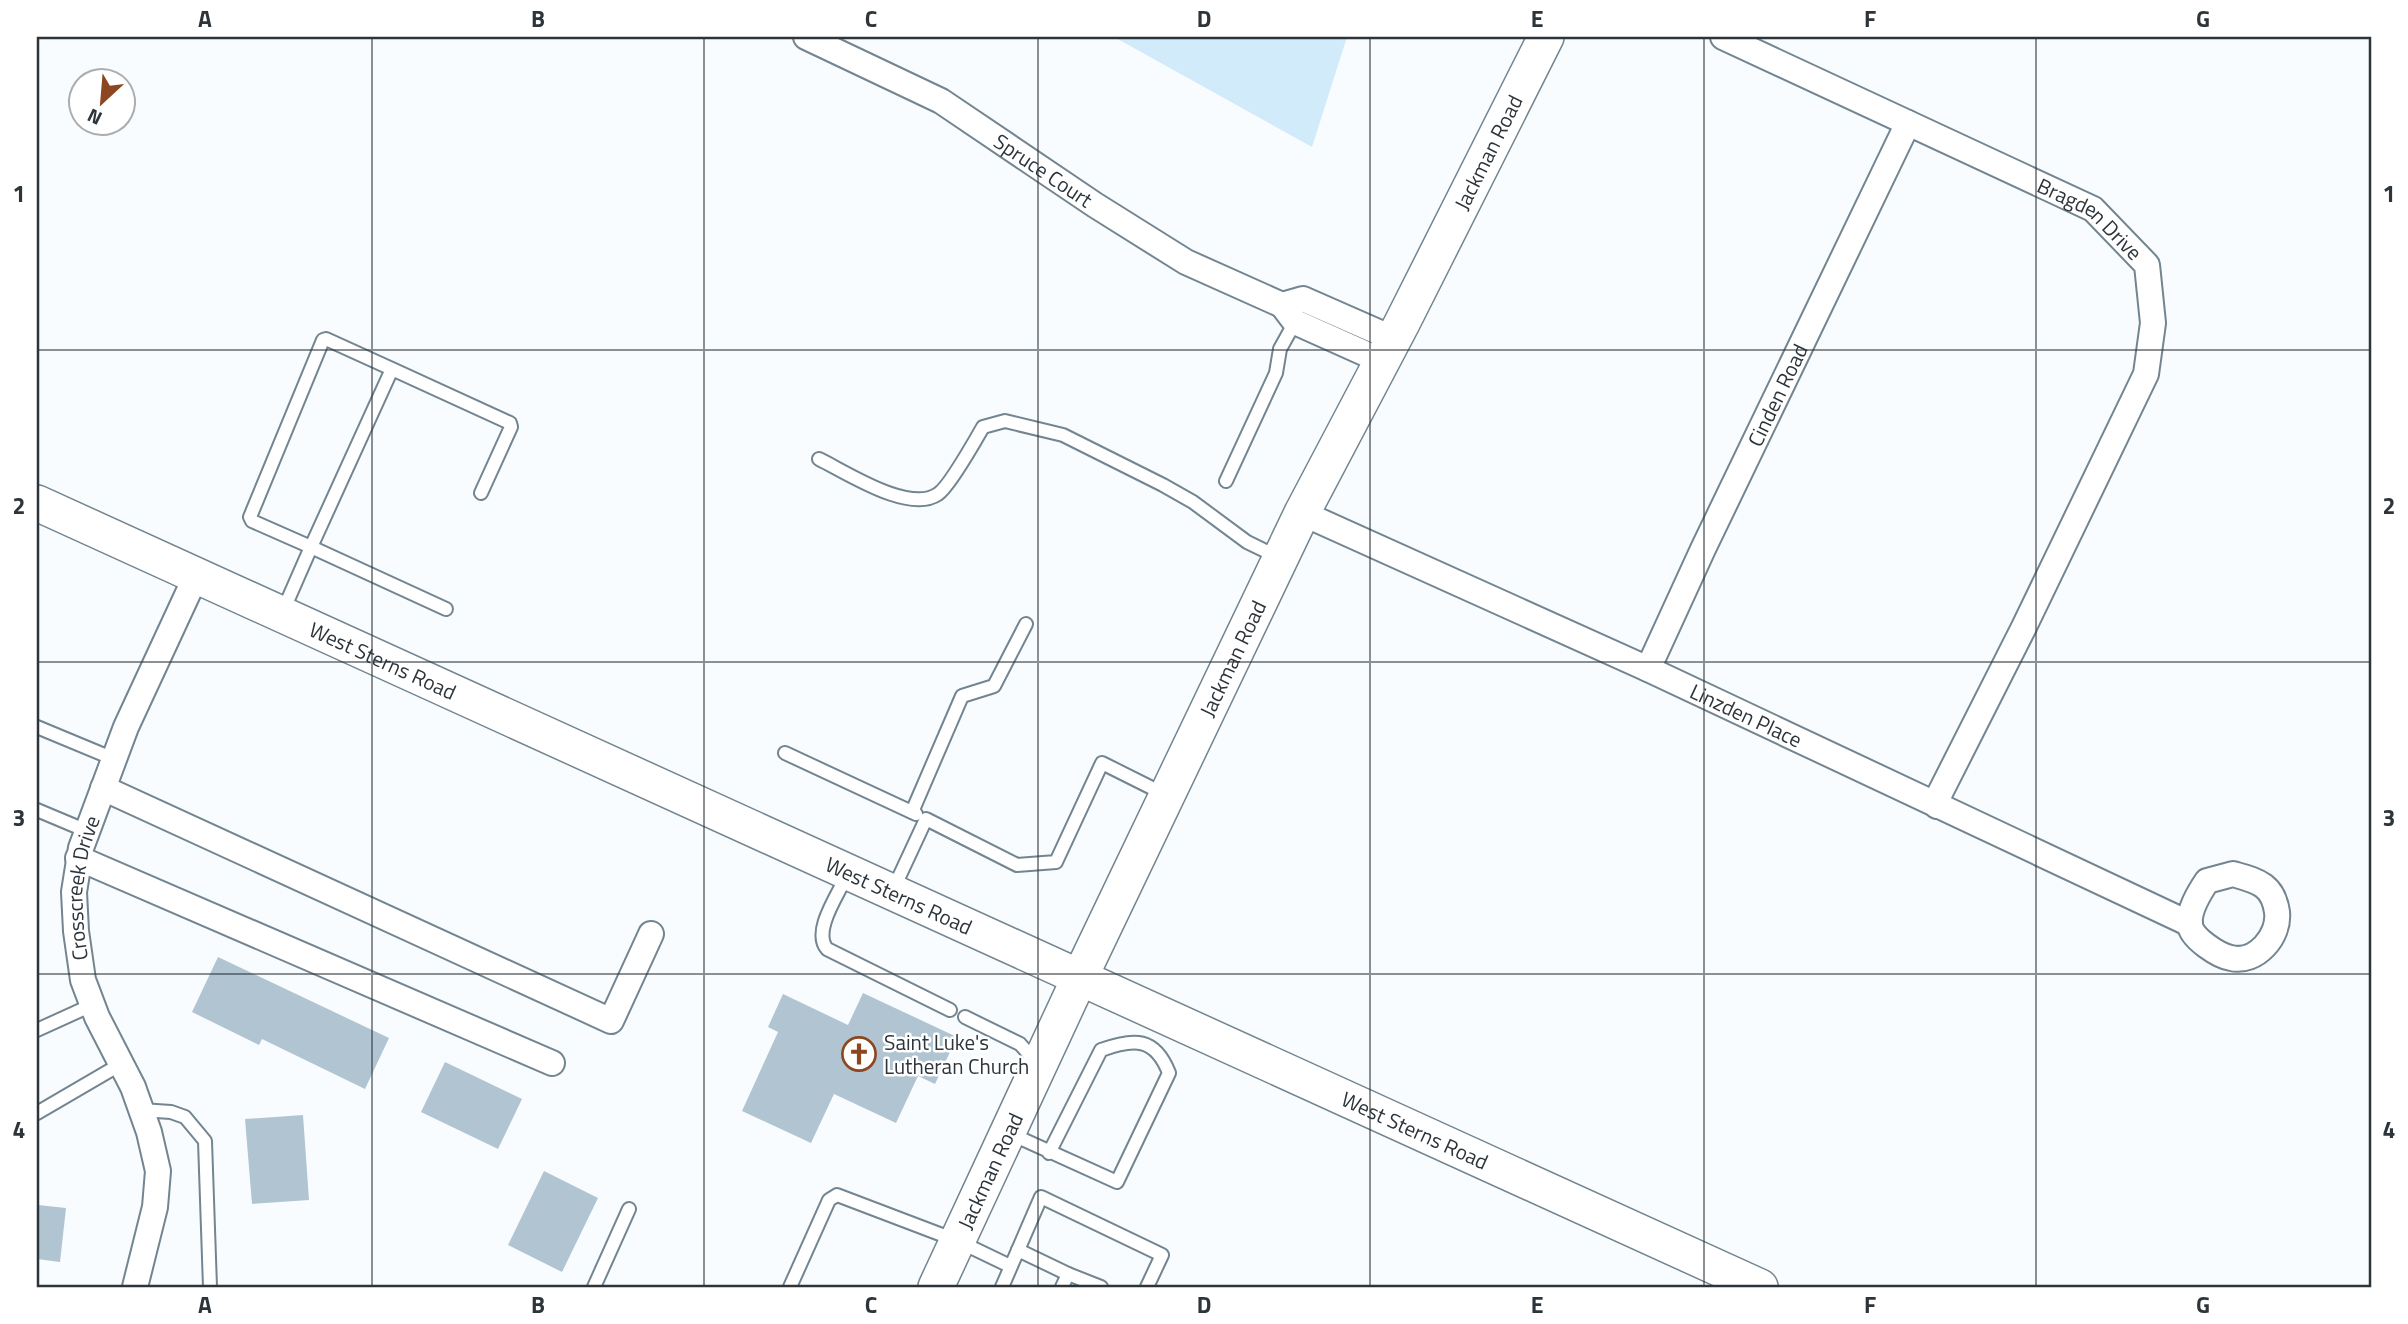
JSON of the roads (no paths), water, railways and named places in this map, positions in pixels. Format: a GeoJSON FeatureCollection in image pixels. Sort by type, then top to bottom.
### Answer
{"type":"FeatureCollection","features":[{"type":"Feature","properties":{"kind":"main road","name":"Jackman Road"},"geometry":{"type":"LineString","coordinates":[[936,1287],[1280,558],[1546,37]]}},
{"type":"Feature","properties":{"kind":"main road","name":"West Sterns Road"},"geometry":{"type":"LineString","coordinates":[[37,503],[1760,1287]]}},
{"type":"Feature","properties":{"kind":"street","name":"Spruce Court"},"geometry":{"type":"LineString","coordinates":[[806,37],[941,102],[1186,262],[1288,313],[1303,299],[1388,350]]}},
{"type":"Feature","properties":{"kind":"street","name":"Bragden Drive"},"geometry":{"type":"LineString","coordinates":[[1723,37],[2093,209],[2147,264],[2152,323],[2146,374],[2024,627],[1940,793],[1937,806]]}},
{"type":"Feature","properties":{"kind":"street","name":"Cinden Road"},"geometry":{"type":"LineString","coordinates":[[1648,670],[1908,123]]}},
{"type":"Feature","properties":{"kind":"street","name":"Linzden Place"},"geometry":{"type":"LineString","coordinates":[[1302,513],[1648,670],[2190,924]]}},
{"type":"Feature","properties":{"kind":"street","name":"Crosscreek Drive"},"geometry":{"type":"LineString","coordinates":[[135,1287],[155,1207],[158,1171],[141,1110],[83,980],[75,931],[74,892],[78,858],[126,727],[196,576]]}},
{"type":"Feature","properties":{"kind":"street"},"geometry":{"type":"LineString","coordinates":[[103,788],[611,1021],[651,934]]}},
{"type":"Feature","properties":{"kind":"street"},"geometry":{"type":"LineString","coordinates":[[78,858],[552,1063]]}},
{"type":"Feature","properties":{"kind":"lane"},"geometry":{"type":"LineString","coordinates":[[1226,481],[1276,373],[1288,313]]}},
{"type":"Feature","properties":{"kind":"lane"},"geometry":{"type":"LineString","coordinates":[[446,609],[252,521],[250,517],[323,340],[510,423],[511,427],[481,493]]}},
{"type":"Feature","properties":{"kind":"lane"},"geometry":{"type":"LineString","coordinates":[[281,615],[392,369]]}},
{"type":"Feature","properties":{"kind":"lane"},"geometry":{"type":"LineString","coordinates":[[819,459],[888,494],[919,501],[939,494],[983,427],[1005,421],[1063,435],[1193,502],[1247,542],[1280,558]]}},
{"type":"Feature","properties":{"kind":"lane"},"geometry":{"type":"LineString","coordinates":[[912,812],[962,696],[994,686],[1026,624]]}},
{"type":"Feature","properties":{"kind":"lane"},"geometry":{"type":"LineString","coordinates":[[37,727],[114,759]]}},
{"type":"Feature","properties":{"kind":"lane"},"geometry":{"type":"LineString","coordinates":[[785,753],[1017,865],[1056,862],[1101,763],[1167,796]]}},
{"type":"Feature","properties":{"kind":"lane"},"geometry":{"type":"LineString","coordinates":[[37,810],[87,831]]}},
{"type":"Feature","properties":{"kind":"lane"},"geometry":{"type":"LineString","coordinates":[[892,892],[926,819]]}},
{"type":"Feature","properties":{"kind":"lane"},"geometry":{"type":"LineString","coordinates":[[848,872],[823,926],[822,943],[827,949],[950,1010]]}},
{"type":"Feature","properties":{"kind":"lane"},"geometry":{"type":"LineString","coordinates":[[37,1030],[92,1005]]}},
{"type":"Feature","properties":{"kind":"lane"},"geometry":{"type":"LineString","coordinates":[[965,1017],[1020,1044],[1039,1066]]}},
{"type":"Feature","properties":{"kind":"lane"},"geometry":{"type":"LineString","coordinates":[[1008,1133],[1049,1153],[1117,1182],[1169,1073],[1162,1055],[1145,1045],[1126,1041],[1101,1050],[1049,1153]]}},
{"type":"Feature","properties":{"kind":"lane"},"geometry":{"type":"LineString","coordinates":[[37,1113],[121,1064]]}},
{"type":"Feature","properties":{"kind":"lane"},"geometry":{"type":"LineString","coordinates":[[141,1110],[171,1112],[185,1117],[205,1141],[210,1287]]}},
{"type":"Feature","properties":{"kind":"lane"},"geometry":{"type":"LineString","coordinates":[[790,1287],[832,1196],[846,1196],[958,1241],[1010,1266]]}},
{"type":"Feature","properties":{"kind":"lane"},"geometry":{"type":"LineString","coordinates":[[1002,1287],[1041,1197],[1162,1255],[1147,1287]]}},
{"type":"Feature","properties":{"kind":"lane"},"geometry":{"type":"LineString","coordinates":[[594,1287],[629,1209]]}},
{"type":"Feature","properties":{"kind":"lane"},"geometry":{"type":"LineString","coordinates":[[1018,1250],[1101,1287]]}},
{"type":"Feature","properties":{"kind":"lane"},"geometry":{"type":"LineString","coordinates":[[1062,1287],[1068,1274]]}},
{"type":"Feature","properties":{"kind":"place","name":"Saint Luke's Lutheran Church"},"geometry":{"type":"Point","coordinates":[859,1054]}}]}
